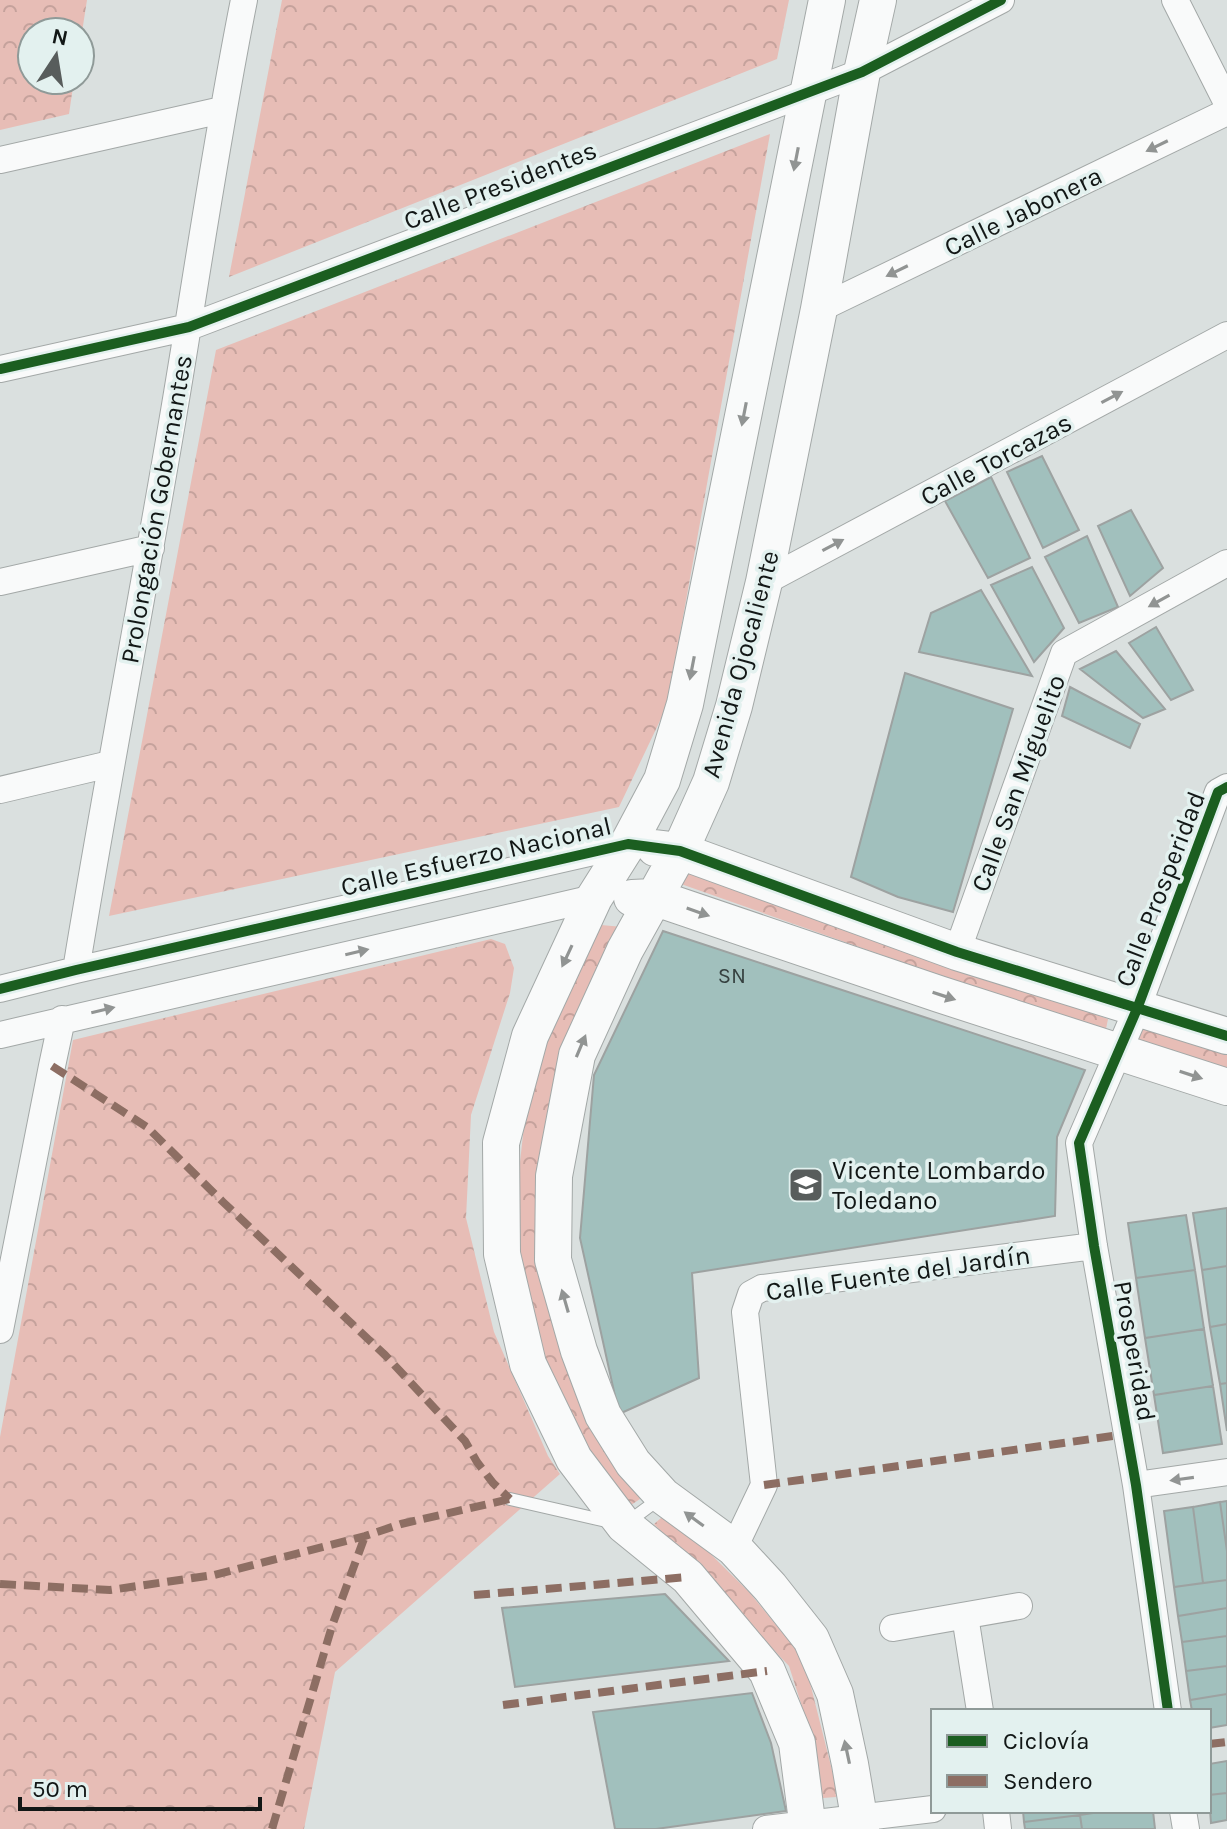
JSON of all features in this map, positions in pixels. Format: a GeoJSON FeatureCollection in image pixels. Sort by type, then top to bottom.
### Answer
{"type":"FeatureCollection","features":[{"type":"Feature","properties":{"kind":"main road","name":"Avenida Ojocaliente"},"geometry":{"type":"LineString","coordinates":[[808,1826],[797,1743],[767,1671],[688,1577],[624,1525],[574,1459],[528,1364],[502,1254],[501,1143],[530,1036],[594,898],[628,844],[662,780],[685,704],[827,0]]}},
{"type":"Feature","properties":{"kind":"main road","name":"Avenida Ojocaliente"},"geometry":{"type":"LineString","coordinates":[[860,1824],[835,1694],[811,1639],[734,1548],[663,1496],[633,1463],[603,1415],[579,1351],[553,1260],[554,1176],[577,1055],[625,950],[680,851],[711,782],[734,706],[764,582],[878,0]]}},
{"type":"Feature","properties":{"kind":"main road","name":"Calle Esfuerzo Nacional"},"geometry":{"type":"LineString","coordinates":[[628,844],[680,851],[957,952],[1227,1036]]}},
{"type":"Feature","properties":{"kind":"main road"},"geometry":{"type":"LineString","coordinates":[[594,898],[653,897],[1227,1087]]}},
{"type":"Feature","properties":{"kind":"street","name":"Prolongación Gobernantes"},"geometry":{"type":"LineString","coordinates":[[76,970],[189,327],[222,110],[244,0]]}},
{"type":"Feature","properties":{"kind":"street","name":"Calle Presidentes"},"geometry":{"type":"LineString","coordinates":[[0,369],[189,327],[862,72],[1001,0]]}},
{"type":"Feature","properties":{"kind":"street"},"geometry":{"type":"LineString","coordinates":[[1175,0],[1227,103]]}},
{"type":"Feature","properties":{"kind":"street"},"geometry":{"type":"LineString","coordinates":[[0,160],[222,110]]}},
{"type":"Feature","properties":{"kind":"street","name":"Calle Jabonera"},"geometry":{"type":"LineString","coordinates":[[819,309],[1227,112]]}},
{"type":"Feature","properties":{"kind":"street","name":"Calle Torcazas"},"geometry":{"type":"LineString","coordinates":[[764,582],[1227,335]]}},
{"type":"Feature","properties":{"kind":"street"},"geometry":{"type":"LineString","coordinates":[[0,582],[151,548]]}},
{"type":"Feature","properties":{"kind":"street","name":"Calle San Miguelito"},"geometry":{"type":"LineString","coordinates":[[957,952],[1064,653],[1227,563]]}},
{"type":"Feature","properties":{"kind":"street"},"geometry":{"type":"LineString","coordinates":[[0,790],[110,764]]}},
{"type":"Feature","properties":{"kind":"street","name":"Calle Prosperidad"},"geometry":{"type":"LineString","coordinates":[[1137,1009],[1218,792],[1227,787]]}},
{"type":"Feature","properties":{"kind":"street","name":"Calle Esfuerzo Nacional"},"geometry":{"type":"LineString","coordinates":[[0,989],[628,844]]}},
{"type":"Feature","properties":{"kind":"street"},"geometry":{"type":"LineString","coordinates":[[0,1035],[594,898]]}},
{"type":"Feature","properties":{"kind":"street","name":"Prosperidad"},"geometry":{"type":"LineString","coordinates":[[1137,1009],[1079,1143],[1136,1485],[1168,1709]]}},
{"type":"Feature","properties":{"kind":"street"},"geometry":{"type":"LineString","coordinates":[[0,1330],[62,1019]]}},
{"type":"Feature","properties":{"kind":"street","name":"Calle Fuente del Jardín"},"geometry":{"type":"LineString","coordinates":[[734,1548],[764,1485],[745,1312],[751,1294],[762,1288],[1094,1246]]}},
{"type":"Feature","properties":{"kind":"street"},"geometry":{"type":"LineString","coordinates":[[1136,1485],[1227,1472]]}},
{"type":"Feature","properties":{"kind":"street"},"geometry":{"type":"LineString","coordinates":[[893,1628],[1019,1606]]}},
{"type":"Feature","properties":{"kind":"street"},"geometry":{"type":"LineString","coordinates":[[965,1616],[980,1709]]}},
{"type":"Feature","properties":{"kind":"street"},"geometry":{"type":"LineString","coordinates":[[766,1829],[860,1824],[931,1809]]}},
{"type":"Feature","properties":{"kind":"lane"},"geometry":{"type":"LineString","coordinates":[[510,1499],[624,1525],[663,1496]]}},
{"type":"Feature","properties":{"kind":"green space"},"geometry":{"type":"Polygon","coordinates":[[[0,0],[87,0],[85,16],[16,16],[16,96],[72,96],[69,114],[0,130],[0,0]]]}},
{"type":"Feature","properties":{"kind":"green space"},"geometry":{"type":"Polygon","coordinates":[[[282,0],[789,0],[777,59],[229,277],[282,0]]]}},
{"type":"Feature","properties":{"kind":"green space"},"geometry":{"type":"Polygon","coordinates":[[[770,134],[667,706],[619,807],[109,916],[216,350],[770,134]]]}},
{"type":"Feature","properties":{"kind":"green space"},"geometry":{"type":"Polygon","coordinates":[[[688,867],[1108,1019],[1105,1034],[681,884],[688,867]]]}},
{"type":"Feature","properties":{"kind":"green space"},"geometry":{"type":"Polygon","coordinates":[[[601,925],[623,927],[566,1043],[546,1119],[539,1181],[646,1495],[625,1509],[590,1452],[560,1394],[540,1343],[518,1250],[519,1171],[525,1117],[541,1055],[601,925]]]}},
{"type":"Feature","properties":{"kind":"green space"},"geometry":{"type":"Polygon","coordinates":[[[491,939],[505,944],[514,968],[510,993],[471,1115],[466,1218],[494,1332],[548,1456],[560,1474],[335,1672],[304,1829],[0,1829],[0,1437],[73,1040],[491,939]]]}},
{"type":"Feature","properties":{"kind":"green space"},"geometry":{"type":"Polygon","coordinates":[[[1143,1019],[1227,1045],[1227,1076],[1134,1046],[1143,1019]]]}},
{"type":"Feature","properties":{"kind":"green space"},"geometry":{"type":"Polygon","coordinates":[[[668,1512],[749,1592],[804,1659],[835,1782],[836,1797],[823,1798],[805,1716],[789,1666],[654,1524],[668,1512]]]}},
{"type":"Feature","properties":{"kind":"building"},"geometry":{"type":"Polygon","coordinates":[[[1042,456],[1079,530],[1043,548],[1007,472],[1042,456]]]}},
{"type":"Feature","properties":{"kind":"building"},"geometry":{"type":"Polygon","coordinates":[[[991,477],[1030,558],[988,578],[945,501],[991,477]]]}},
{"type":"Feature","properties":{"kind":"building"},"geometry":{"type":"Polygon","coordinates":[[[1131,510],[1163,568],[1130,596],[1098,526],[1131,510]]]}},
{"type":"Feature","properties":{"kind":"building"},"geometry":{"type":"Polygon","coordinates":[[[1087,536],[1118,607],[1079,623],[1045,557],[1087,536]]]}},
{"type":"Feature","properties":{"kind":"building"},"geometry":{"type":"Polygon","coordinates":[[[1032,567],[1064,628],[1034,662],[991,585],[1032,567]]]}},
{"type":"Feature","properties":{"kind":"building"},"geometry":{"type":"Polygon","coordinates":[[[981,590],[1032,676],[919,652],[931,613],[981,590]]]}},
{"type":"Feature","properties":{"kind":"building"},"geometry":{"type":"Polygon","coordinates":[[[1156,627],[1193,690],[1171,700],[1129,643],[1156,627]]]}},
{"type":"Feature","properties":{"kind":"building"},"geometry":{"type":"Polygon","coordinates":[[[1116,651],[1165,709],[1143,718],[1080,669],[1116,651]]]}},
{"type":"Feature","properties":{"kind":"building"},"geometry":{"type":"Polygon","coordinates":[[[905,673],[1013,709],[953,912],[898,897],[851,877],[905,673]]]}},
{"type":"Feature","properties":{"kind":"building"},"geometry":{"type":"Polygon","coordinates":[[[1070,687],[1140,724],[1130,748],[1062,716],[1070,687]]]}},
{"type":"Feature","properties":{"kind":"building"},"geometry":{"type":"Polygon","coordinates":[[[663,931],[1085,1070],[1057,1137],[1055,1216],[692,1273],[699,1378],[619,1414],[580,1238],[594,1075],[663,931]]]}},
{"type":"Feature","properties":{"kind":"building"},"geometry":{"type":"Polygon","coordinates":[[[1227,1208],[1227,1266],[1202,1270],[1193,1213],[1227,1208]]]}},
{"type":"Feature","properties":{"kind":"building"},"geometry":{"type":"Polygon","coordinates":[[[1186,1215],[1195,1270],[1136,1278],[1128,1223],[1186,1215]]]}},
{"type":"Feature","properties":{"kind":"building"},"geometry":{"type":"Polygon","coordinates":[[[1227,1266],[1227,1324],[1210,1327],[1202,1270],[1227,1266]]]}},
{"type":"Feature","properties":{"kind":"building"},"geometry":{"type":"Polygon","coordinates":[[[1195,1270],[1204,1329],[1145,1338],[1136,1278],[1195,1270]]]}},
{"type":"Feature","properties":{"kind":"building"},"geometry":{"type":"Polygon","coordinates":[[[1227,1324],[1227,1383],[1220,1384],[1210,1327],[1227,1324]]]}},
{"type":"Feature","properties":{"kind":"building"},"geometry":{"type":"Polygon","coordinates":[[[1204,1329],[1213,1386],[1154,1395],[1145,1338],[1204,1329]]]}},
{"type":"Feature","properties":{"kind":"building"},"geometry":{"type":"Polygon","coordinates":[[[1227,1383],[1227,1431],[1220,1384],[1227,1383]]]}},
{"type":"Feature","properties":{"kind":"building"},"geometry":{"type":"Polygon","coordinates":[[[1213,1386],[1222,1444],[1163,1453],[1154,1395],[1213,1386]]]}},
{"type":"Feature","properties":{"kind":"building"},"geometry":{"type":"Polygon","coordinates":[[[1227,1501],[1227,1551],[1220,1502],[1227,1501]]]}},
{"type":"Feature","properties":{"kind":"building"},"geometry":{"type":"Polygon","coordinates":[[[1220,1502],[1227,1551],[1227,1580],[1203,1583],[1193,1507],[1220,1502]]]}},
{"type":"Feature","properties":{"kind":"building"},"geometry":{"type":"Polygon","coordinates":[[[1193,1507],[1203,1583],[1174,1587],[1164,1511],[1193,1507]]]}},
{"type":"Feature","properties":{"kind":"building"},"geometry":{"type":"Polygon","coordinates":[[[1227,1580],[1227,1608],[1178,1616],[1174,1587],[1227,1580]]]}},
{"type":"Feature","properties":{"kind":"building"},"geometry":{"type":"Polygon","coordinates":[[[665,1594],[729,1661],[515,1687],[502,1608],[665,1594]]]}},
{"type":"Feature","properties":{"kind":"building"},"geometry":{"type":"Polygon","coordinates":[[[1227,1608],[1227,1636],[1182,1642],[1178,1616],[1227,1608]]]}},
{"type":"Feature","properties":{"kind":"building"},"geometry":{"type":"Polygon","coordinates":[[[1227,1636],[1227,1666],[1186,1671],[1182,1642],[1227,1636]]]}},
{"type":"Feature","properties":{"kind":"building"},"geometry":{"type":"Polygon","coordinates":[[[1227,1666],[1227,1694],[1190,1700],[1186,1671],[1227,1666]]]}},
{"type":"Feature","properties":{"kind":"building"},"geometry":{"type":"Polygon","coordinates":[[[752,1693],[771,1743],[786,1811],[656,1829],[615,1829],[593,1712],[752,1693]]]}},
{"type":"Feature","properties":{"kind":"building"},"geometry":{"type":"Polygon","coordinates":[[[1227,1694],[1227,1725],[1211,1728],[1211,1709],[1192,1709],[1190,1700],[1227,1694]]]}},
{"type":"Feature","properties":{"kind":"building"},"geometry":{"type":"Polygon","coordinates":[[[1227,1761],[1227,1793],[1211,1795],[1211,1764],[1227,1761]]]}},
{"type":"Feature","properties":{"kind":"building"},"geometry":{"type":"Polygon","coordinates":[[[1227,1793],[1227,1820],[1211,1823],[1211,1795],[1227,1793]]]}},
{"type":"Feature","properties":{"kind":"building"},"geometry":{"type":"Polygon","coordinates":[[[1023,1813],[1080,1815],[1024,1822],[1023,1813]]]}},
{"type":"Feature","properties":{"kind":"building"},"geometry":{"type":"Polygon","coordinates":[[[1153,1813],[1155,1829],[1082,1829],[1080,1815],[1153,1813]]]}},
{"type":"Feature","properties":{"kind":"building"},"geometry":{"type":"Polygon","coordinates":[[[1080,1815],[1082,1829],[1025,1829],[1024,1822],[1080,1815]]]}},
{"type":"Feature","properties":{"kind":"marked path"},"geometry":{"type":"LineString","coordinates":[[52,1066],[147,1127],[385,1355],[465,1441],[493,1483],[510,1499]]}},
{"type":"Feature","properties":{"kind":"marked path"},"geometry":{"type":"LineString","coordinates":[[764,1485],[1127,1434]]}},
{"type":"Feature","properties":{"kind":"marked path"},"geometry":{"type":"LineString","coordinates":[[0,1584],[110,1590],[214,1575],[401,1524],[510,1499]]}},
{"type":"Feature","properties":{"kind":"marked path"},"geometry":{"type":"LineString","coordinates":[[272,1829],[332,1626],[365,1536]]}},
{"type":"Feature","properties":{"kind":"marked path"},"geometry":{"type":"LineString","coordinates":[[474,1595],[688,1577]]}},
{"type":"Feature","properties":{"kind":"marked path"},"geometry":{"type":"LineString","coordinates":[[503,1705],[767,1671]]}},
{"type":"Feature","properties":{"kind":"marked path"},"geometry":{"type":"LineString","coordinates":[[1211,1744],[1227,1742]]}},
{"type":"Feature","properties":{"kind":"cycle path"},"geometry":{"type":"LineString","coordinates":[[0,369],[189,327],[862,72],[1001,0]]}},
{"type":"Feature","properties":{"kind":"cycle path"},"geometry":{"type":"LineString","coordinates":[[1168,1709],[1136,1485],[1079,1143],[1137,1009],[1218,792],[1227,787]]}},
{"type":"Feature","properties":{"kind":"cycle path"},"geometry":{"type":"LineString","coordinates":[[0,989],[628,844],[680,851],[957,952],[1227,1036]]}},
{"type":"Feature","properties":{"kind":"place","name":"Vicente Lombardo Toledano"},"geometry":{"type":"Point","coordinates":[806,1185]}}]}
